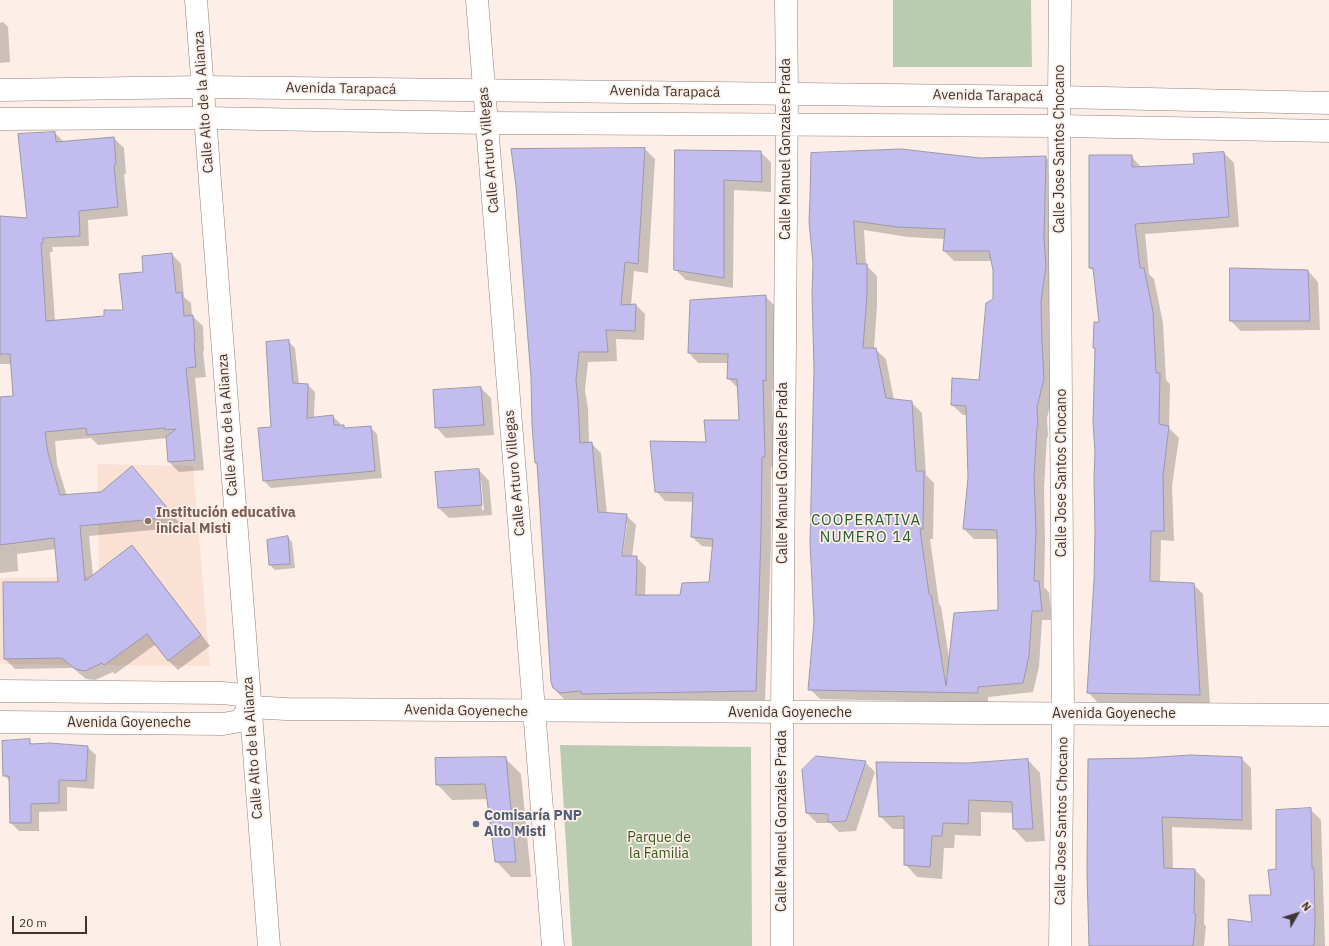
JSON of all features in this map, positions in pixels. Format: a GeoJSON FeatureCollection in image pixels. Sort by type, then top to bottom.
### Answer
{"type":"FeatureCollection","features":[{"type":"Feature","properties":{"kind":"street","name":"Calle Alto de la Alianza"},"geometry":{"type":"LineString","coordinates":[[196,0],[269,946]]}},
{"type":"Feature","properties":{"kind":"street","name":"Calle Arturo Villegas"},"geometry":{"type":"LineString","coordinates":[[476,0],[553,946]]}},
{"type":"Feature","properties":{"kind":"street","name":"Calle Manuel Gonzales Prada"},"geometry":{"type":"LineString","coordinates":[[782,946],[782,713],[787,94],[786,0]]}},
{"type":"Feature","properties":{"kind":"street","name":"Calle Jose Santos Chocano"},"geometry":{"type":"LineString","coordinates":[[1060,0],[1059,97],[1063,714],[1060,946]]}},
{"type":"Feature","properties":{"kind":"street","name":"Avenida Tarapacá"},"geometry":{"type":"LineString","coordinates":[[0,90],[202,87],[1059,97],[1329,103]]}},
{"type":"Feature","properties":{"kind":"street","name":"Avenida Tarapacá"},"geometry":{"type":"LineString","coordinates":[[0,119],[205,118],[486,124],[1060,126],[1329,131]]}},
{"type":"Feature","properties":{"kind":"street"},"geometry":{"type":"LineString","coordinates":[[0,691],[223,693],[241,695],[250,707]]}},
{"type":"Feature","properties":{"kind":"street","name":"Avenida Goyeneche"},"geometry":{"type":"LineString","coordinates":[[0,722],[223,724],[240,721],[250,707],[286,709],[535,712],[1329,715]]}},
{"type":"Feature","properties":{"kind":"shaded area","name":"Institución educativa inicial Misti"},"geometry":{"type":"Polygon","coordinates":[[[97,464],[193,466],[210,666],[0,664],[0,578],[99,576],[97,464]]]}},
{"type":"Feature","properties":{"kind":"green space"},"geometry":{"type":"Polygon","coordinates":[[[893,0],[1031,0],[1032,67],[893,67],[893,0]]]}},
{"type":"Feature","properties":{"kind":"green space","name":"Parque de la Familia"},"geometry":{"type":"Polygon","coordinates":[[[560,745],[751,747],[752,946],[572,946],[560,745]]]}},
{"type":"Feature","properties":{"kind":"building"},"geometry":{"type":"Polygon","coordinates":[[[55,132],[56,142],[114,137],[116,164],[114,165],[118,207],[79,211],[80,236],[43,238],[43,243],[41,243],[46,321],[104,316],[104,310],[123,310],[119,274],[143,272],[142,256],[172,253],[176,293],[182,292],[184,316],[193,315],[196,367],[186,368],[195,460],[168,462],[166,437],[176,429],[165,430],[165,428],[87,435],[86,428],[45,432],[48,453],[60,495],[101,492],[132,466],[175,517],[80,526],[85,581],[132,545],[201,635],[168,661],[147,634],[104,665],[102,663],[85,671],[75,669],[62,658],[4,659],[3,582],[58,582],[54,538],[0,545],[0,397],[13,396],[10,354],[0,354],[0,216],[27,218],[18,134],[55,132]]]}},
{"type":"Feature","properties":{"kind":"building"},"geometry":{"type":"Polygon","coordinates":[[[645,148],[638,264],[625,262],[621,305],[636,304],[635,331],[606,330],[608,352],[579,352],[576,380],[580,443],[592,442],[598,512],[627,514],[622,556],[637,556],[636,595],[680,595],[682,583],[709,582],[713,539],[691,537],[693,493],[655,492],[650,441],[706,442],[704,420],[739,420],[737,379],[727,379],[728,354],[688,353],[690,300],[766,295],[766,381],[763,380],[765,457],[762,457],[756,691],[581,694],[581,691],[560,693],[553,688],[551,682],[537,463],[535,463],[532,425],[531,378],[516,186],[511,149],[645,148]]]}},
{"type":"Feature","properties":{"kind":"building"},"geometry":{"type":"Polygon","coordinates":[[[901,149],[980,158],[1046,156],[1044,238],[1046,267],[1041,301],[1044,379],[1037,407],[1038,427],[1034,477],[1036,531],[1034,581],[1039,581],[1042,611],[1032,611],[1029,656],[1023,683],[978,687],[978,693],[808,690],[814,622],[810,543],[814,369],[812,294],[813,263],[809,222],[811,153],[901,149]],[[854,221],[857,264],[867,264],[867,295],[863,348],[876,348],[886,398],[912,401],[916,471],[924,471],[923,529],[920,529],[929,594],[931,595],[946,686],[954,613],[998,610],[997,530],[963,529],[968,478],[966,406],[951,405],[952,378],[979,380],[986,303],[993,299],[993,270],[989,251],[943,251],[945,229],[897,227],[854,221]]]}},
{"type":"Feature","properties":{"kind":"building"},"geometry":{"type":"Polygon","coordinates":[[[675,150],[761,151],[762,182],[724,180],[724,278],[674,270],[675,150]]]}},
{"type":"Feature","properties":{"kind":"building"},"geometry":{"type":"Polygon","coordinates":[[[1224,152],[1229,217],[1135,224],[1140,268],[1144,268],[1153,312],[1156,373],[1160,373],[1159,424],[1169,426],[1163,476],[1164,531],[1151,531],[1150,581],[1194,583],[1200,695],[1087,693],[1094,580],[1095,529],[1095,453],[1093,422],[1095,348],[1093,348],[1094,322],[1099,322],[1093,268],[1089,268],[1089,155],[1132,155],[1132,167],[1194,164],[1193,154],[1224,152]]]}},
{"type":"Feature","properties":{"kind":"building"},"geometry":{"type":"Polygon","coordinates":[[[1230,268],[1308,270],[1310,321],[1230,321],[1230,268]]]}},
{"type":"Feature","properties":{"kind":"building"},"geometry":{"type":"Polygon","coordinates":[[[289,340],[293,383],[308,384],[307,418],[333,415],[334,425],[344,425],[344,428],[371,426],[375,471],[263,481],[258,428],[271,427],[266,342],[289,340]]]}},
{"type":"Feature","properties":{"kind":"building"},"geometry":{"type":"Polygon","coordinates":[[[481,387],[484,425],[435,428],[433,390],[481,387]]]}},
{"type":"Feature","properties":{"kind":"building"},"geometry":{"type":"Polygon","coordinates":[[[479,469],[482,505],[438,508],[435,472],[479,469]]]}},
{"type":"Feature","properties":{"kind":"building"},"geometry":{"type":"Polygon","coordinates":[[[288,536],[290,564],[269,565],[267,540],[288,536]]]}},
{"type":"Feature","properties":{"kind":"building"},"geometry":{"type":"Polygon","coordinates":[[[30,739],[30,744],[50,743],[88,746],[86,781],[59,780],[59,803],[31,804],[31,823],[10,823],[9,776],[3,776],[2,741],[30,739]]]}},
{"type":"Feature","properties":{"kind":"building"},"geometry":{"type":"Polygon","coordinates":[[[1191,755],[1242,757],[1242,820],[1162,817],[1164,868],[1195,869],[1194,914],[1196,914],[1193,946],[1089,946],[1087,872],[1088,759],[1191,755]]]}},
{"type":"Feature","properties":{"kind":"building"},"geometry":{"type":"Polygon","coordinates":[[[816,756],[866,761],[846,821],[828,822],[828,814],[806,813],[802,770],[816,756]]]}},
{"type":"Feature","properties":{"kind":"building"},"geometry":{"type":"Polygon","coordinates":[[[506,757],[516,862],[495,862],[485,784],[436,785],[435,758],[506,757]]]}},
{"type":"Feature","properties":{"kind":"building"},"geometry":{"type":"Polygon","coordinates":[[[1028,759],[1033,829],[1013,829],[1012,802],[969,800],[968,824],[943,823],[942,836],[932,836],[930,867],[904,865],[904,816],[879,817],[876,762],[967,763],[1028,759]]]}},
{"type":"Feature","properties":{"kind":"building"},"geometry":{"type":"Polygon","coordinates":[[[1311,808],[1312,868],[1314,868],[1314,946],[1229,946],[1228,919],[1252,922],[1249,895],[1271,895],[1268,870],[1276,869],[1276,810],[1311,808]]]}},
{"type":"Feature","properties":{"kind":"place","name":"Institución educativa inicial Misti"},"geometry":{"type":"Point","coordinates":[148,521]}},
{"type":"Feature","properties":{"kind":"place","name":"Comisaría PNP Alto Misti"},"geometry":{"type":"Point","coordinates":[476,824]}},
{"type":"Feature","properties":{"kind":"district","name":"COOPERATIVA NUMERO 14"},"geometry":{"type":"Point","coordinates":[866,530]}}]}
